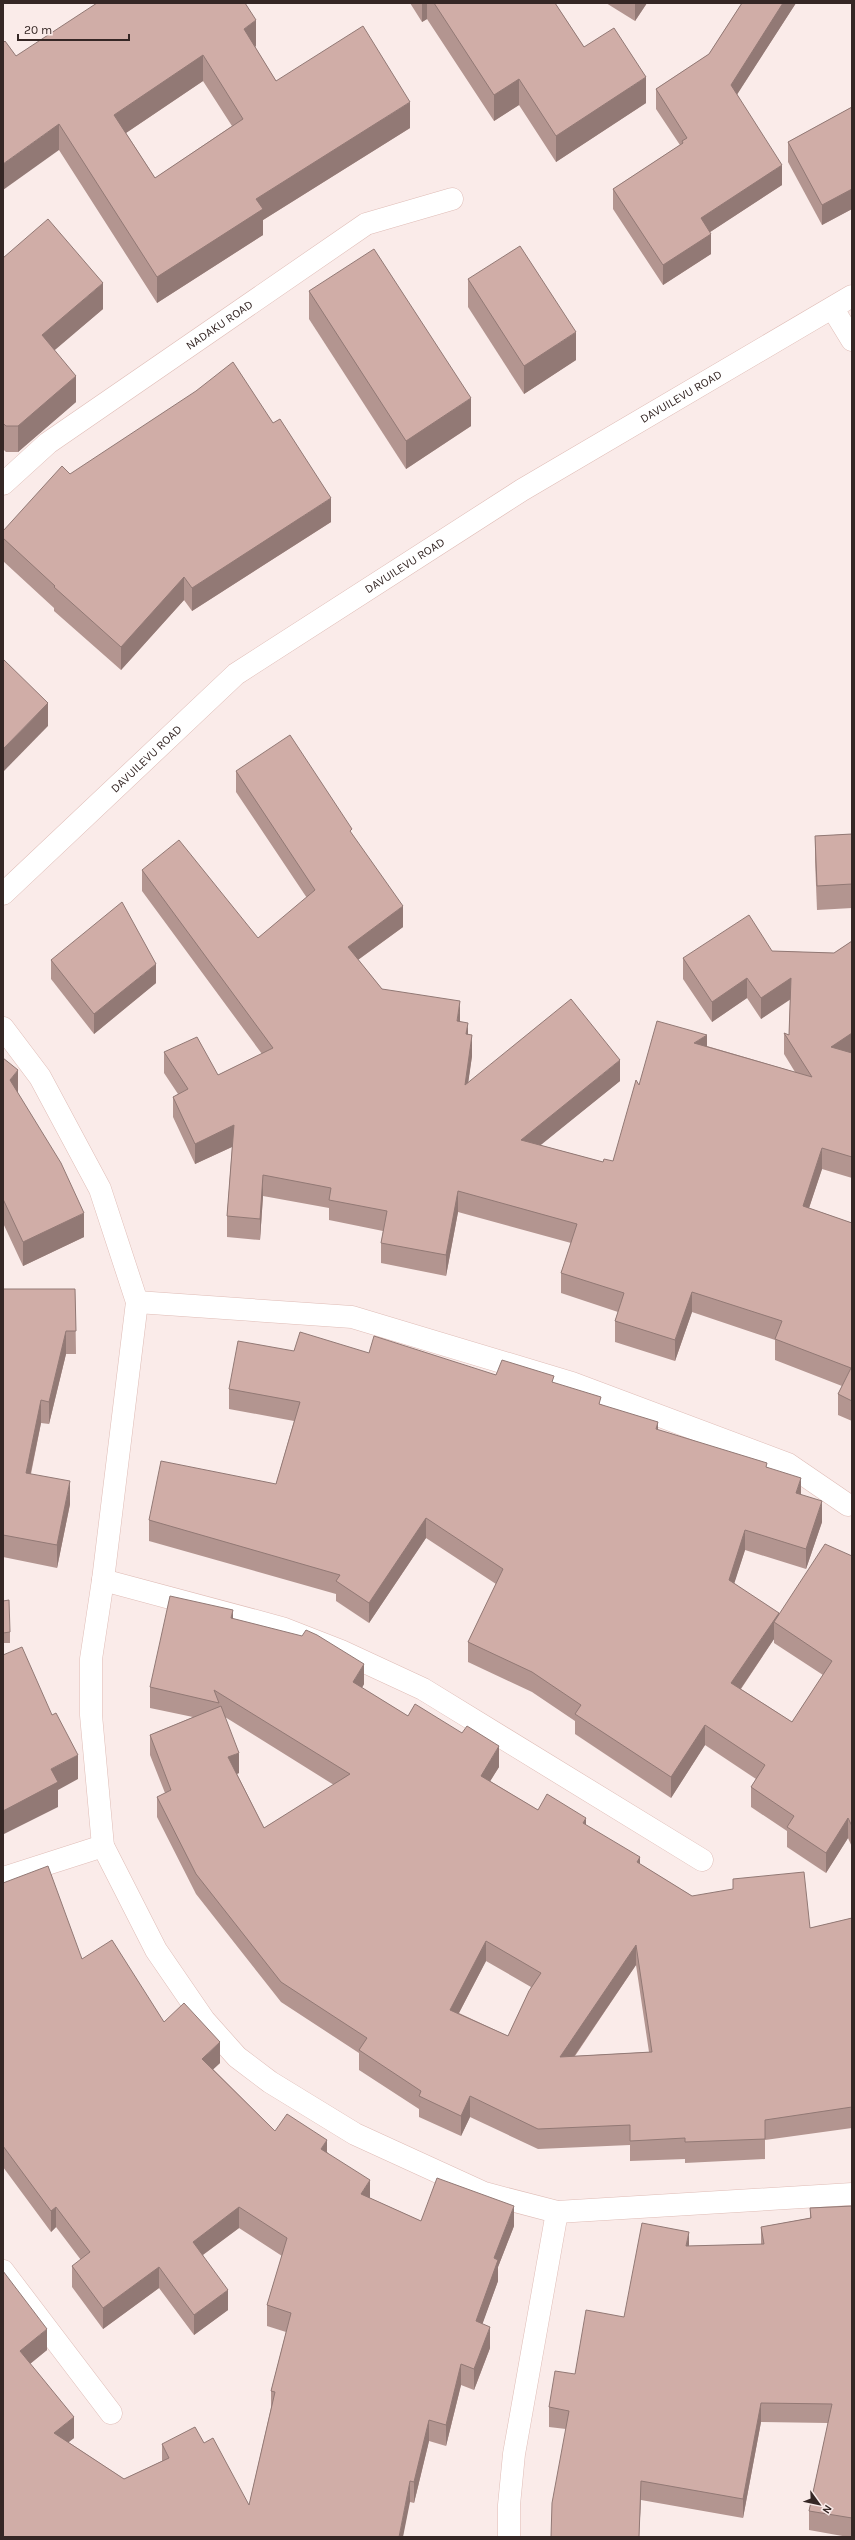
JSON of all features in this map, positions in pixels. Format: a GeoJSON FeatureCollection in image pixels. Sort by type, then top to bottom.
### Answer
{"type":"FeatureCollection","features":[{"type":"Feature","properties":{"kind":"street","name":"NADAKU ROAD"},"geometry":{"type":"LineString","coordinates":[[3,484],[48,443],[366,224],[452,199]]}},
{"type":"Feature","properties":{"kind":"street","name":"DAVUILEVU ROAD"},"geometry":{"type":"LineString","coordinates":[[3,894],[236,674],[522,490],[852,296]]}},
{"type":"Feature","properties":{"kind":"street"},"geometry":{"type":"LineString","coordinates":[[833,308],[852,340]]}},
{"type":"Feature","properties":{"kind":"street"},"geometry":{"type":"LineString","coordinates":[[3,1028],[40,1077],[100,1189],[137,1302],[103,1580],[91,1658],[91,1715],[103,1846],[156,1950],[204,2020],[237,2057],[270,2082],[355,2134],[484,2193],[557,2212],[852,2194]]}},
{"type":"Feature","properties":{"kind":"street"},"geometry":{"type":"LineString","coordinates":[[137,1302],[352,1317],[572,1383],[788,1464],[848,1505]]}},
{"type":"Feature","properties":{"kind":"street"},"geometry":{"type":"LineString","coordinates":[[103,1580],[282,1628],[341,1651],[416,1686],[702,1860]]}},
{"type":"Feature","properties":{"kind":"street"},"geometry":{"type":"LineString","coordinates":[[3,1878],[103,1846]]}},
{"type":"Feature","properties":{"kind":"street"},"geometry":{"type":"LineString","coordinates":[[509,2537],[509,2505],[514,2454],[557,2212]]}},
{"type":"Feature","properties":{"kind":"street"},"geometry":{"type":"LineString","coordinates":[[3,2271],[111,2413]]}},
{"type":"Feature","properties":{"kind":"building"},"geometry":{"type":"Polygon","coordinates":[[[97,3],[245,3],[256,20],[244,29],[276,81],[363,26],[410,102],[256,199],[263,209],[157,277],[59,124],[3,164],[3,43],[5,41],[16,56],[97,3]],[[203,55],[114,115],[155,178],[243,119],[203,55]]]}},
{"type":"Feature","properties":{"kind":"building"},"geometry":{"type":"Polygon","coordinates":[[[434,3],[555,3],[584,47],[614,28],[646,77],[556,136],[519,79],[494,95],[434,3]]]}},
{"type":"Feature","properties":{"kind":"building"},"geometry":{"type":"Polygon","coordinates":[[[742,3],[783,3],[731,85],[782,165],[701,218],[711,234],[663,265],[613,189],[683,143],[682,141],[687,138],[656,89],[709,54],[742,3]]]}},
{"type":"Feature","properties":{"kind":"building"},"geometry":{"type":"Polygon","coordinates":[[[852,107],[852,189],[822,205],[788,142],[852,107]]]}},
{"type":"Feature","properties":{"kind":"building"},"geometry":{"type":"Polygon","coordinates":[[[48,219],[103,283],[42,335],[76,376],[18,426],[6,426],[3,423],[3,258],[48,219]]]}},
{"type":"Feature","properties":{"kind":"building"},"geometry":{"type":"Polygon","coordinates":[[[520,246],[576,332],[524,366],[468,279],[520,246]]]}},
{"type":"Feature","properties":{"kind":"building"},"geometry":{"type":"Polygon","coordinates":[[[374,249],[471,398],[406,441],[309,291],[374,249]]]}},
{"type":"Feature","properties":{"kind":"building"},"geometry":{"type":"Polygon","coordinates":[[[233,362],[273,423],[280,419],[331,498],[192,588],[184,577],[121,647],[54,587],[55,586],[3,538],[3,531],[62,466],[70,474],[196,391],[233,362]]]}},
{"type":"Feature","properties":{"kind":"building"},"geometry":{"type":"Polygon","coordinates":[[[3,659],[48,703],[3,749],[3,659]]]}},
{"type":"Feature","properties":{"kind":"building"},"geometry":{"type":"Polygon","coordinates":[[[290,735],[352,829],[350,831],[403,906],[348,947],[382,989],[460,1001],[457,1021],[468,1023],[466,1034],[472,1035],[465,1085],[571,999],[620,1060],[521,1140],[603,1162],[604,1159],[613,1161],[636,1080],[639,1085],[657,1021],[707,1035],[694,1043],[812,1077],[784,1033],[789,1035],[791,978],[761,998],[747,978],[712,1002],[683,958],[749,915],[772,951],[834,953],[852,941],[852,1033],[831,1047],[852,1053],[852,1157],[822,1148],[803,1206],[852,1223],[852,1401],[838,1394],[851,1368],[775,1339],[782,1321],[692,1292],[675,1340],[615,1321],[624,1293],[561,1273],[577,1224],[458,1191],[446,1255],[381,1243],[387,1211],[329,1200],[331,1188],[263,1175],[260,1219],[227,1216],[234,1125],[195,1144],[173,1097],[188,1089],[164,1052],[197,1037],[218,1075],[273,1048],[142,870],[179,840],[258,938],[315,890],[236,771],[290,735]]]}},
{"type":"Feature","properties":{"kind":"building"},"geometry":{"type":"Polygon","coordinates":[[[852,834],[852,884],[817,886],[815,836],[852,834]]]}},
{"type":"Feature","properties":{"kind":"building"},"geometry":{"type":"Polygon","coordinates":[[[122,902],[156,964],[94,1014],[51,960],[122,902]]]}},
{"type":"Feature","properties":{"kind":"building"},"geometry":{"type":"Polygon","coordinates":[[[3,1058],[18,1070],[10,1080],[61,1163],[84,1213],[23,1242],[3,1199],[3,1058]]]}},
{"type":"Feature","properties":{"kind":"building"},"geometry":{"type":"Polygon","coordinates":[[[3,1289],[75,1289],[76,1331],[66,1331],[49,1402],[41,1400],[26,1473],[70,1481],[57,1545],[3,1535],[3,1289]]]}},
{"type":"Feature","properties":{"kind":"building"},"geometry":{"type":"Polygon","coordinates":[[[300,1332],[369,1353],[374,1336],[496,1375],[502,1360],[554,1376],[552,1382],[601,1397],[599,1404],[658,1422],[656,1429],[767,1463],[766,1467],[801,1478],[796,1493],[822,1501],[806,1549],[745,1530],[729,1580],[779,1613],[731,1683],[792,1722],[832,1661],[774,1622],[825,1544],[852,1556],[852,1826],[848,1818],[826,1853],[787,1827],[794,1816],[751,1787],[765,1765],[705,1725],[671,1777],[575,1714],[581,1705],[532,1672],[468,1642],[503,1569],[426,1518],[369,1603],[336,1581],[340,1575],[149,1520],[161,1461],[276,1484],[300,1402],[229,1389],[238,1341],[294,1351],[300,1332]]]}},
{"type":"Feature","properties":{"kind":"building"},"geometry":{"type":"Polygon","coordinates":[[[170,1596],[233,1610],[231,1618],[302,1636],[306,1630],[317,1635],[364,1664],[353,1682],[408,1716],[415,1704],[462,1733],[467,1726],[499,1746],[481,1776],[538,1810],[547,1794],[586,1818],[583,1823],[640,1857],[637,1862],[692,1896],[733,1889],[733,1879],[804,1872],[810,1928],[852,1918],[852,2107],[765,2120],[765,2139],[685,2142],[685,2138],[630,2141],[630,2125],[538,2129],[470,2096],[461,2116],[419,2096],[421,2091],[359,2050],[367,2038],[281,1982],[196,1874],[157,1797],[171,1790],[150,1735],[221,1706],[239,1753],[228,1757],[264,1828],[350,1774],[214,1690],[219,1703],[150,1687],[170,1596]],[[486,1941],[450,2010],[508,2036],[529,1991],[541,1973],[486,1941]],[[636,1945],[560,2057],[652,2052],[636,1945]]]}},
{"type":"Feature","properties":{"kind":"building"},"geometry":{"type":"Polygon","coordinates":[[[9,1600],[10,1632],[3,1633],[3,1601],[9,1600]]]}},
{"type":"Feature","properties":{"kind":"building"},"geometry":{"type":"Polygon","coordinates":[[[22,1647],[52,1715],[56,1713],[78,1755],[51,1769],[58,1782],[3,1811],[3,1655],[22,1647]]]}},
{"type":"Feature","properties":{"kind":"building"},"geometry":{"type":"Polygon","coordinates":[[[48,1866],[82,1959],[112,1940],[164,2022],[184,2003],[220,2042],[202,2059],[275,2131],[287,2114],[327,2140],[321,2149],[370,2180],[361,2194],[421,2221],[437,2178],[514,2206],[494,2258],[498,2260],[476,2321],[490,2327],[474,2369],[461,2364],[446,2425],[429,2420],[414,2482],[410,2481],[399,2537],[3,2537],[3,2271],[47,2329],[20,2351],[74,2417],[54,2433],[124,2479],[169,2458],[162,2444],[195,2427],[204,2443],[213,2438],[249,2505],[275,2392],[271,2391],[291,2313],[267,2305],[287,2238],[239,2207],[193,2242],[228,2290],[194,2315],[159,2267],[103,2308],[72,2266],[90,2252],[56,2207],[51,2211],[3,2146],[3,1883],[48,1866]]]}},
{"type":"Feature","properties":{"kind":"building"},"geometry":{"type":"Polygon","coordinates":[[[852,2206],[852,2518],[809,2511],[832,2404],[761,2403],[743,2499],[641,2481],[639,2537],[551,2537],[552,2503],[569,2411],[549,2407],[555,2371],[575,2374],[586,2310],[624,2317],[642,2223],[689,2232],[686,2246],[764,2244],[761,2227],[811,2218],[810,2208],[852,2206]]]}}]}
